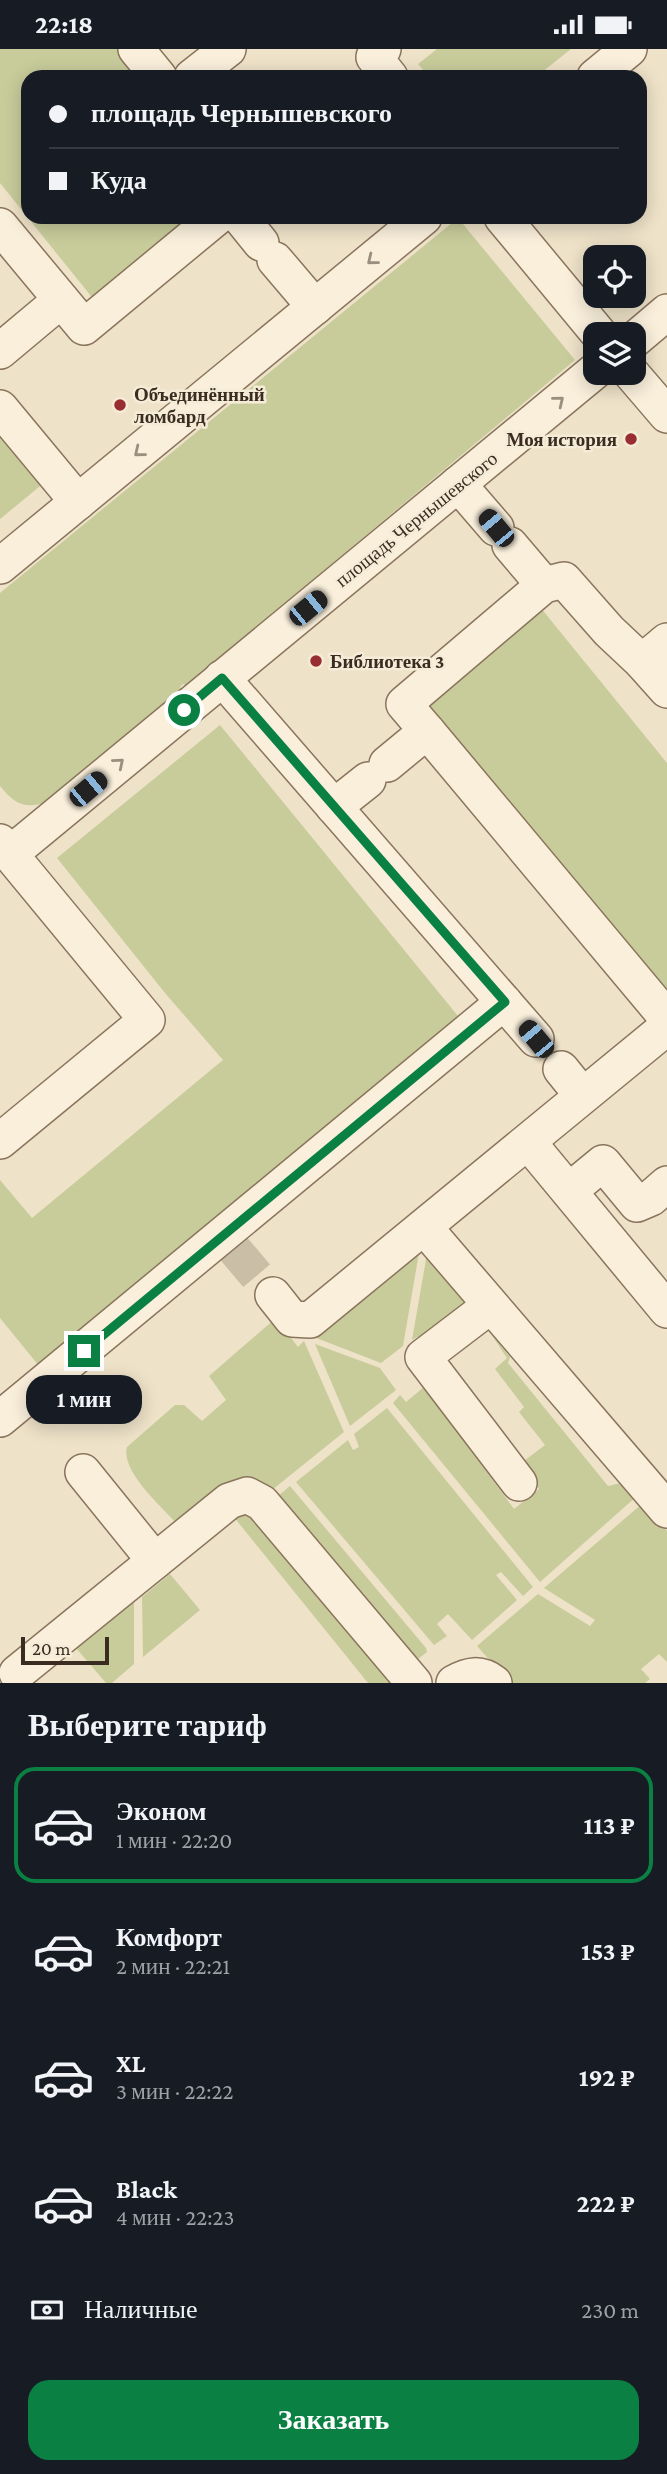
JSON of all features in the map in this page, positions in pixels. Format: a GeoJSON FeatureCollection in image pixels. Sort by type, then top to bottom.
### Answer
{"type":"FeatureCollection","features":[{"type":"Feature","properties":{"kind":"street"},"geometry":{"type":"LineString","coordinates":[[136,49],[153,70]]}},
{"type":"Feature","properties":{"kind":"street"},"geometry":{"type":"LineString","coordinates":[[201,70],[228,49]]}},
{"type":"Feature","properties":{"kind":"street"},"geometry":{"type":"LineString","coordinates":[[383,49],[374,57],[384,70]]}},
{"type":"Feature","properties":{"kind":"street"},"geometry":{"type":"LineString","coordinates":[[604,70],[629,49]]}},
{"type":"Feature","properties":{"kind":"street"},"geometry":{"type":"LineString","coordinates":[[0,226],[84,327],[209,224]]}},
{"type":"Feature","properties":{"kind":"street"},"geometry":{"type":"LineString","coordinates":[[0,566],[416,224]]}},
{"type":"Feature","properties":{"kind":"street"},"geometry":{"type":"LineString","coordinates":[[508,224],[589,322]]}},
{"type":"Feature","properties":{"kind":"street"},"geometry":{"type":"LineString","coordinates":[[258,240],[315,307]]}},
{"type":"Feature","properties":{"kind":"street"},"geometry":{"type":"LineString","coordinates":[[0,351],[61,300]]}},
{"type":"Feature","properties":{"kind":"street"},"geometry":{"type":"LineString","coordinates":[[646,330],[667,312]]}},
{"type":"Feature","properties":{"kind":"street","name":"площадь Чернышевского"},"geometry":{"type":"LineString","coordinates":[[0,1141],[147,1020],[5,848],[222,678],[583,382]]}},
{"type":"Feature","properties":{"kind":"street"},"geometry":{"type":"LineString","coordinates":[[641,385],[667,415]]}},
{"type":"Feature","properties":{"kind":"street"},"geometry":{"type":"LineString","coordinates":[[0,408],[78,502]]}},
{"type":"Feature","properties":{"kind":"street"},"geometry":{"type":"LineString","coordinates":[[458,484],[544,585]]}},
{"type":"Feature","properties":{"kind":"street"},"geometry":{"type":"LineString","coordinates":[[667,690],[655,652],[609,631],[564,580],[544,585],[404,704],[667,1018]]}},
{"type":"Feature","properties":{"kind":"street"},"geometry":{"type":"LineString","coordinates":[[222,678],[536,1039]]}},
{"type":"Feature","properties":{"kind":"street"},"geometry":{"type":"LineString","coordinates":[[334,807],[427,731]]}},
{"type":"Feature","properties":{"kind":"street"},"geometry":{"type":"LineString","coordinates":[[0,1419],[228,1243],[505,1002]]}},
{"type":"Feature","properties":{"kind":"street"},"geometry":{"type":"LineString","coordinates":[[274,1295],[292,1319],[310,1320],[528,1142],[571,1082],[667,1027]]}},
{"type":"Feature","properties":{"kind":"street"},"geometry":{"type":"LineString","coordinates":[[528,1142],[667,1310]]}},
{"type":"Feature","properties":{"kind":"street"},"geometry":{"type":"LineString","coordinates":[[569,1191],[603,1163],[637,1204],[650,1198],[667,1184]]}},
{"type":"Feature","properties":{"kind":"street"},"geometry":{"type":"LineString","coordinates":[[424,1227],[490,1306],[661,1493]]}},
{"type":"Feature","properties":{"kind":"street"},"geometry":{"type":"LineString","coordinates":[[490,1306],[423,1357],[519,1483]]}},
{"type":"Feature","properties":{"kind":"street"},"geometry":{"type":"LineString","coordinates":[[83,1472],[155,1561]]}},
{"type":"Feature","properties":{"kind":"street"},"geometry":{"type":"LineString","coordinates":[[14,1669],[229,1501],[247,1495],[262,1503],[414,1683]]}},
{"type":"Feature","properties":{"kind":"street"},"geometry":{"type":"LineString","coordinates":[[454,1683],[467,1675],[487,1677],[494,1683]]}},
{"type":"Feature","properties":{"kind":"green space"},"geometry":{"type":"Polygon","coordinates":[[[0,49],[123,49],[141,70],[21,70],[21,209],[0,183],[0,49]]]}},
{"type":"Feature","properties":{"kind":"green space"},"geometry":{"type":"Polygon","coordinates":[[[437,49],[571,49],[545,70],[423,70],[418,64],[437,49]]]}},
{"type":"Feature","properties":{"kind":"green space"},"geometry":{"type":"Polygon","coordinates":[[[33,224],[198,224],[99,306],[33,224]]]}},
{"type":"Feature","properties":{"kind":"green space"},"geometry":{"type":"Polygon","coordinates":[[[451,224],[463,224],[575,360],[186,686],[183,684],[180,687],[183,690],[47,802],[39,804],[26,805],[15,801],[0,786],[0,593],[451,224]]]}},
{"type":"Feature","properties":{"kind":"green space"},"geometry":{"type":"Polygon","coordinates":[[[0,429],[45,482],[0,519],[0,429]]]}},
{"type":"Feature","properties":{"kind":"green space"},"geometry":{"type":"Polygon","coordinates":[[[540,607],[667,763],[667,1003],[421,704],[540,607]]]}},
{"type":"Feature","properties":{"kind":"green space"},"geometry":{"type":"Polygon","coordinates":[[[220,725],[458,1016],[39,1366],[0,1318],[0,1180],[32,1218],[223,1060],[165,993],[57,858],[220,725]]]}},
{"type":"Feature","properties":{"kind":"green space"},"geometry":{"type":"Polygon","coordinates":[[[420,1247],[403,1346],[381,1363],[311,1336],[420,1247]]]}},
{"type":"Feature","properties":{"kind":"green space"},"geometry":{"type":"Polygon","coordinates":[[[428,1248],[470,1302],[428,1341],[417,1337],[412,1340],[428,1248]]]}},
{"type":"Feature","properties":{"kind":"green space"},"geometry":{"type":"Polygon","coordinates":[[[276,1318],[298,1347],[304,1341],[344,1432],[267,1494],[179,1526],[136,1478],[127,1457],[127,1447],[175,1405],[184,1405],[202,1421],[226,1400],[209,1376],[276,1318]]]}},
{"type":"Feature","properties":{"kind":"green space"},"geometry":{"type":"Polygon","coordinates":[[[489,1331],[510,1357],[508,1363],[608,1486],[625,1482],[637,1496],[540,1582],[393,1403],[400,1395],[406,1402],[424,1387],[514,1509],[539,1489],[520,1464],[545,1445],[519,1412],[524,1407],[495,1369],[507,1358],[489,1331]]]}},
{"type":"Feature","properties":{"kind":"green space"},"geometry":{"type":"Polygon","coordinates":[[[315,1344],[380,1368],[396,1390],[350,1426],[315,1344]]]}},
{"type":"Feature","properties":{"kind":"green space"},"geometry":{"type":"Polygon","coordinates":[[[387,1408],[533,1587],[523,1596],[501,1572],[496,1575],[517,1600],[472,1640],[448,1614],[437,1624],[447,1636],[434,1645],[296,1482],[348,1440],[353,1450],[359,1447],[354,1434],[387,1408]]]}},
{"type":"Feature","properties":{"kind":"green space"},"geometry":{"type":"Polygon","coordinates":[[[290,1486],[426,1648],[427,1652],[409,1666],[272,1501],[290,1486]]]}},
{"type":"Feature","properties":{"kind":"green space"},"geometry":{"type":"Polygon","coordinates":[[[643,1503],[667,1531],[667,1662],[659,1654],[641,1669],[650,1679],[645,1683],[510,1683],[477,1646],[538,1594],[590,1626],[595,1620],[544,1588],[643,1503]]]}},
{"type":"Feature","properties":{"kind":"green space"},"geometry":{"type":"Polygon","coordinates":[[[245,1507],[401,1683],[368,1683],[229,1511],[245,1507]]]}},
{"type":"Feature","properties":{"kind":"green space"},"geometry":{"type":"Polygon","coordinates":[[[170,1574],[200,1610],[143,1657],[142,1597],[170,1574]]]}},
{"type":"Feature","properties":{"kind":"green space"},"geometry":{"type":"Polygon","coordinates":[[[134,1600],[134,1664],[112,1683],[106,1683],[76,1648],[134,1600]]]}},
{"type":"Feature","properties":{"kind":"tunnel"},"geometry":{"type":"LineString","coordinates":[[234,1249],[273,1295]]}},
{"type":"Feature","properties":{"kind":"place","name":"Объединённый ломбард"},"geometry":{"type":"Point","coordinates":[120,405]}},
{"type":"Feature","properties":{"kind":"place","name":"Моя история"},"geometry":{"type":"Point","coordinates":[631,439]}},
{"type":"Feature","properties":{"kind":"place","name":"Библиотека 3"},"geometry":{"type":"Point","coordinates":[316,661]}},
{"type":"Feature","properties":{"kind":"route"},"geometry":{"type":"LineString","coordinates":[[84,1351],[505,1002],[222,678],[184,710]]}}]}
